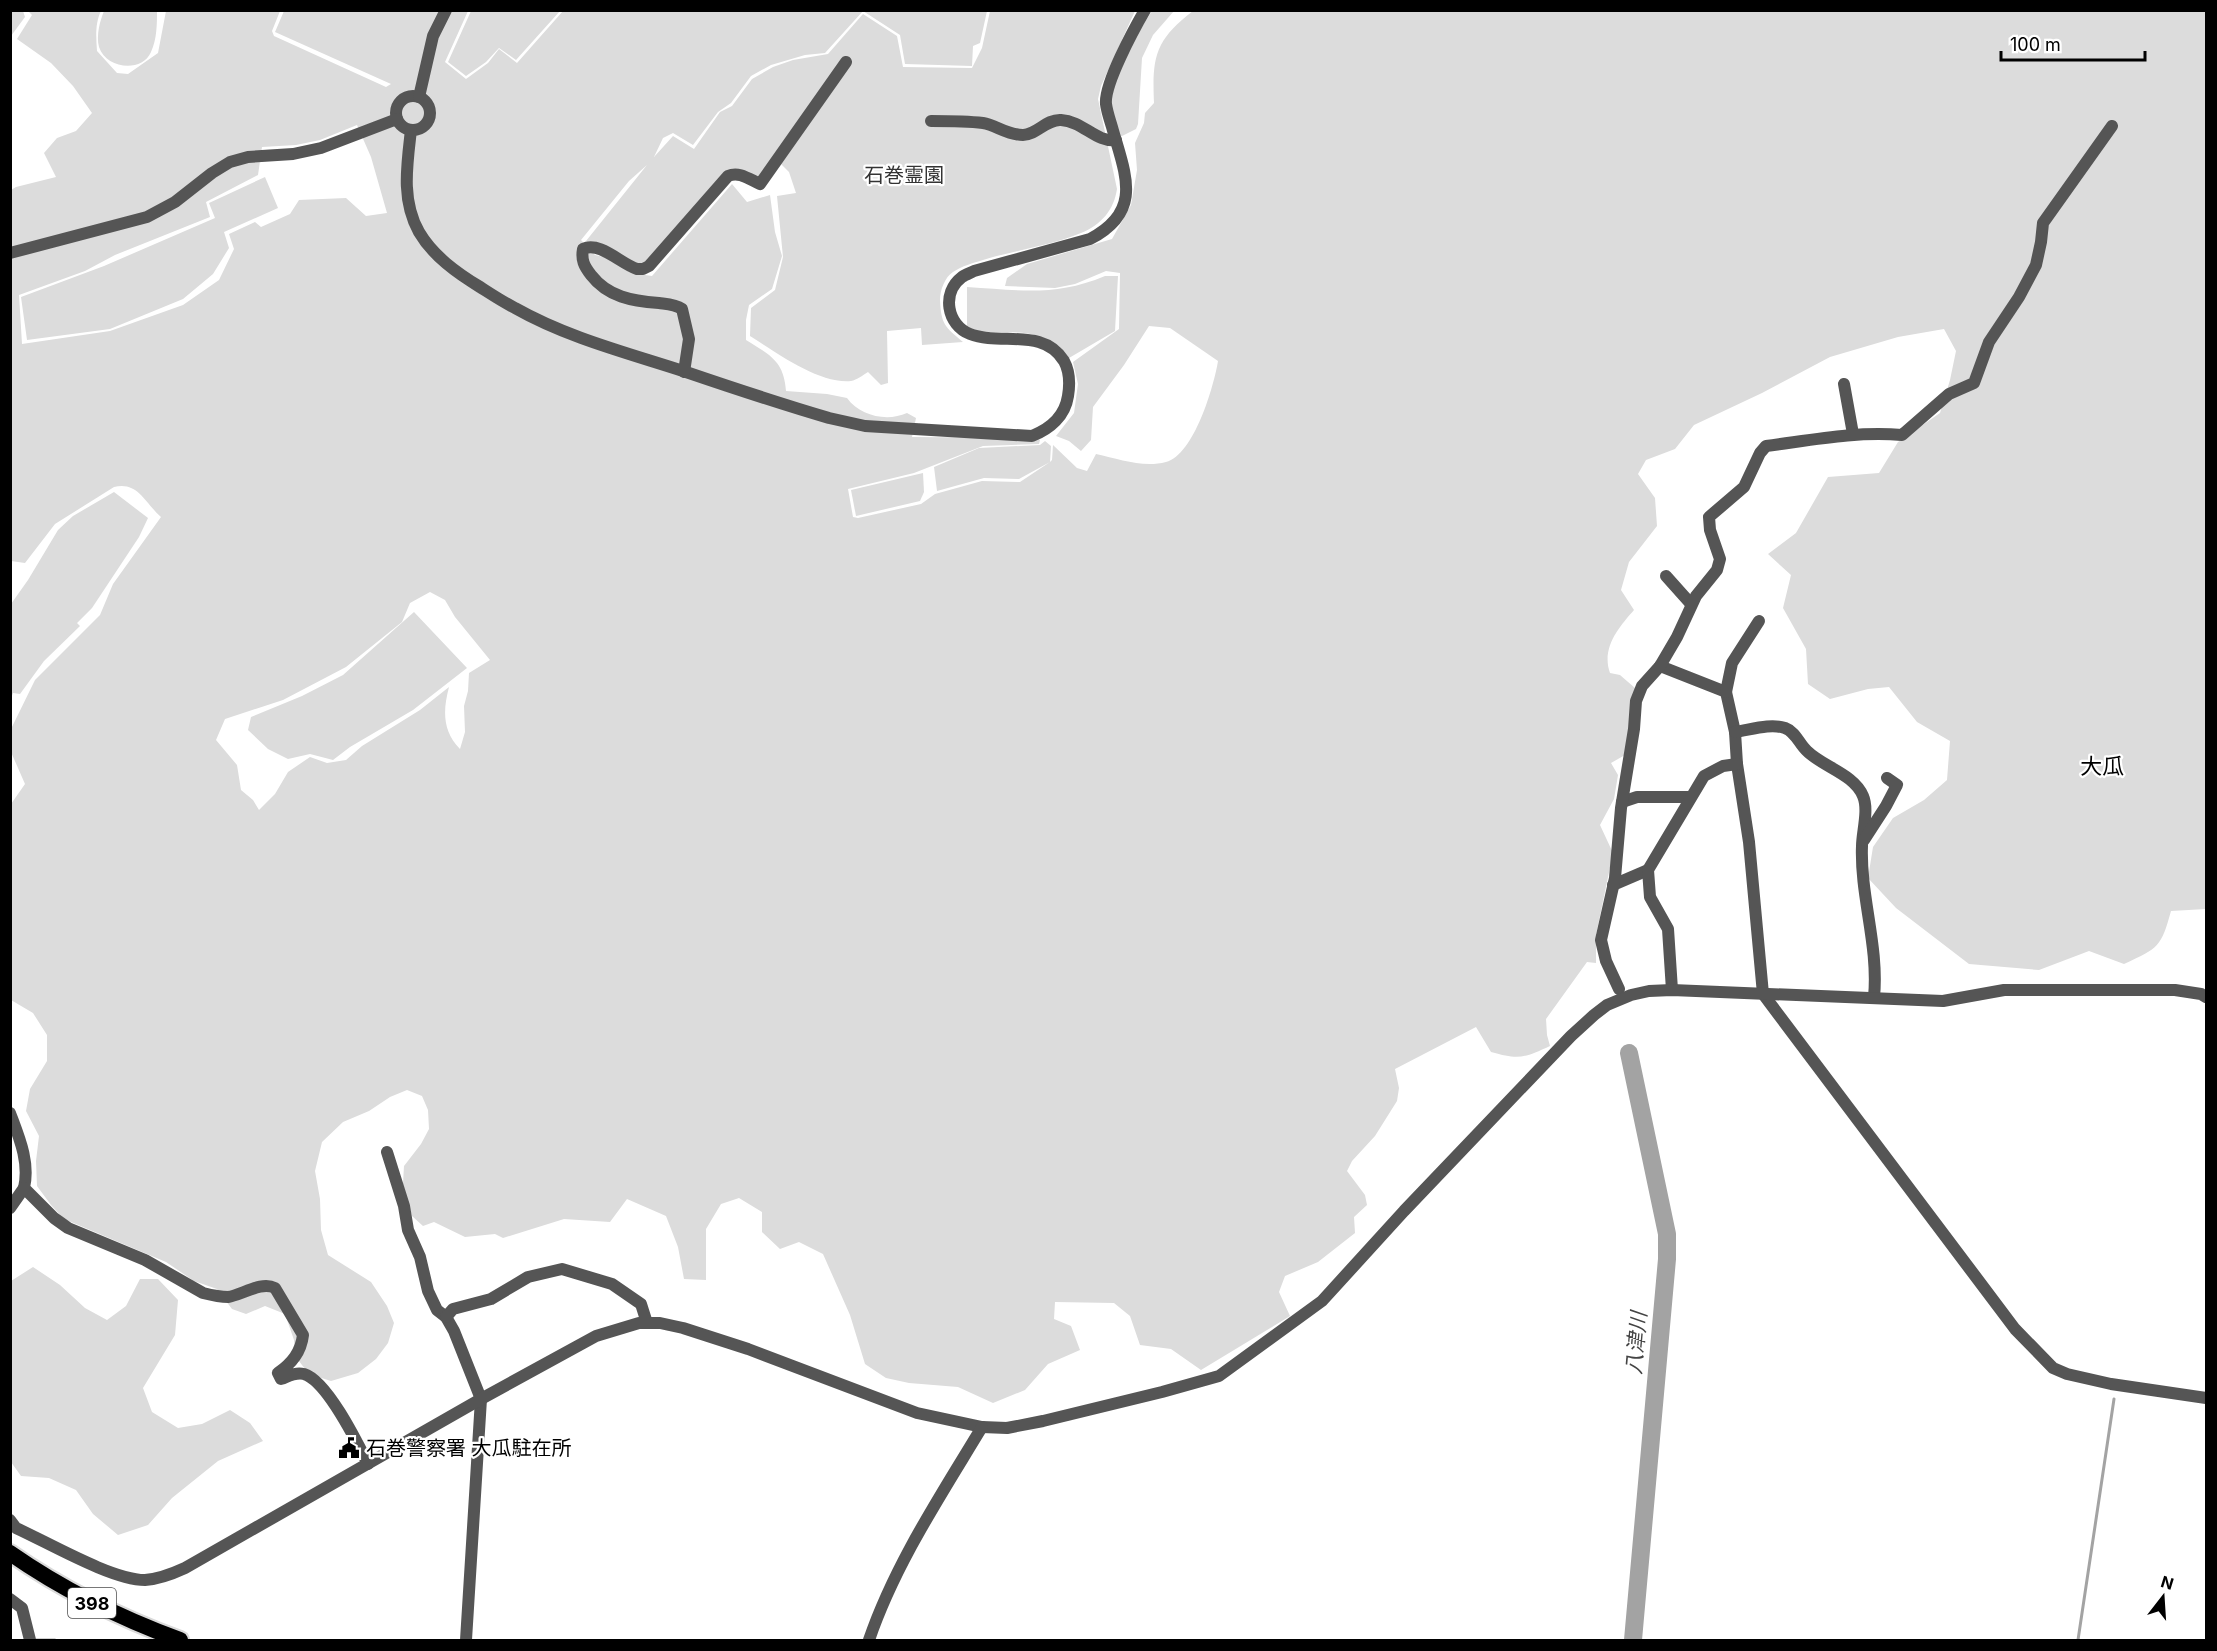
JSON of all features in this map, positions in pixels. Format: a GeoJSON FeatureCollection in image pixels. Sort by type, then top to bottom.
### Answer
{"type":"FeatureCollection","features":[{"type":"Feature","properties":{"kind":"highway","name":"398"},"geometry":{"type":"LineString","coordinates":[[10,1553],[99,1607],[180,1641]]}},
{"type":"Feature","properties":{"kind":"street"},"geometry":{"type":"LineString","coordinates":[[419,97],[433,36],[446,10]]}},
{"type":"Feature","properties":{"kind":"street"},"geometry":{"type":"LineString","coordinates":[[411,130],[406,175],[409,208],[419,232],[435,254],[464,277],[516,309],[565,332],[684,372],[768,400],[865,426],[1032,435],[1043,432],[1061,414],[1067,400],[1070,380],[1066,365],[1060,355],[1047,344],[1035,340],[980,337],[967,332],[955,324],[950,313],[950,299],[954,286],[962,277],[972,272],[1090,239],[1106,231],[1122,210],[1127,192],[1126,176],[1106,104],[1108,91],[1134,29],[1145,10]]}},
{"type":"Feature","properties":{"kind":"street"},"geometry":{"type":"LineString","coordinates":[[684,372],[689,339],[682,309],[668,304],[622,298],[609,292],[596,283],[587,271],[582,261],[583,249],[591,247],[603,251],[637,269],[649,266],[728,176],[734,173],[740,174],[760,184],[846,62]]}},
{"type":"Feature","properties":{"kind":"street"},"geometry":{"type":"LineString","coordinates":[[409,96],[419,97],[428,104],[429,120],[421,128],[411,130],[402,126],[397,119],[396,109],[401,100],[409,96]]}},
{"type":"Feature","properties":{"kind":"street"},"geometry":{"type":"LineString","coordinates":[[10,253],[147,218],[175,202],[230,162],[248,157],[292,154],[321,148],[397,119]]}},
{"type":"Feature","properties":{"kind":"street"},"geometry":{"type":"LineString","coordinates":[[931,121],[984,123],[1008,134],[1028,135],[1051,121],[1060,120],[1080,124],[1102,140],[1116,140]]}},
{"type":"Feature","properties":{"kind":"street"},"geometry":{"type":"LineString","coordinates":[[1619,989],[1606,961],[1601,940],[1613,885],[1622,802],[1639,693],[1642,686],[1660,666],[1677,637],[1691,604],[1717,570],[1720,559],[1710,530],[1709,517],[1744,487],[1760,453],[1766,446],[1853,434],[1902,435],[1949,394],[1974,382],[1989,342],[2019,297],[2036,265],[2043,223],[2112,126]]}},
{"type":"Feature","properties":{"kind":"street"},"geometry":{"type":"LineString","coordinates":[[1844,384],[1853,434]]}},
{"type":"Feature","properties":{"kind":"street"},"geometry":{"type":"LineString","coordinates":[[1666,576],[1691,604]]}},
{"type":"Feature","properties":{"kind":"street"},"geometry":{"type":"LineString","coordinates":[[1759,621],[1732,663],[1726,692],[1735,732],[1737,764],[1749,842],[1763,994],[2015,1329],[2046,1362],[2067,1374],[2111,1384],[2206,1398]]}},
{"type":"Feature","properties":{"kind":"street"},"geometry":{"type":"LineString","coordinates":[[1660,666],[1726,692]]}},
{"type":"Feature","properties":{"kind":"street"},"geometry":{"type":"LineString","coordinates":[[1735,732],[1766,727],[1784,728],[1793,733],[1807,752],[1857,786],[1863,795],[1865,802],[1862,843],[1863,872],[1872,933],[1874,997]]}},
{"type":"Feature","properties":{"kind":"street"},"geometry":{"type":"LineString","coordinates":[[1613,885],[1648,870],[1704,776],[1724,766],[1737,764]]}},
{"type":"Feature","properties":{"kind":"street"},"geometry":{"type":"LineString","coordinates":[[1862,843],[1897,785],[1887,778]]}},
{"type":"Feature","properties":{"kind":"street"},"geometry":{"type":"LineString","coordinates":[[1622,802],[1647,797],[1690,797]]}},
{"type":"Feature","properties":{"kind":"street"},"geometry":{"type":"LineString","coordinates":[[1648,870],[1650,897],[1668,929],[1672,990]]}},
{"type":"Feature","properties":{"kind":"street"},"geometry":{"type":"LineString","coordinates":[[10,1520],[16,1528],[102,1568],[145,1580],[166,1577],[596,1336],[617,1328],[647,1323],[683,1328],[789,1364],[907,1410],[982,1427],[1007,1428],[1043,1421],[1173,1390],[1219,1376],[1322,1301],[1571,1036],[1607,1005],[1631,995],[1672,990],[1943,1000],[2004,990],[2175,990],[2201,994],[2206,997]]}},
{"type":"Feature","properties":{"kind":"street"},"geometry":{"type":"LineString","coordinates":[[10,1113],[26,1164],[27,1178],[24,1188],[10,1208]]}},
{"type":"Feature","properties":{"kind":"street"},"geometry":{"type":"LineString","coordinates":[[387,1152],[404,1206],[408,1230],[420,1257],[428,1291],[437,1310],[446,1317],[454,1331],[481,1399],[465,1641]]}},
{"type":"Feature","properties":{"kind":"street"},"geometry":{"type":"LineString","coordinates":[[24,1188],[54,1218],[68,1228],[145,1260],[203,1293],[228,1297],[266,1286],[274,1288],[303,1335],[300,1350],[279,1373],[281,1379],[297,1373],[318,1383],[333,1403],[369,1464]]}},
{"type":"Feature","properties":{"kind":"street"},"geometry":{"type":"LineString","coordinates":[[446,1317],[453,1309],[491,1299],[528,1277],[562,1269],[612,1284],[641,1304],[647,1323]]}},
{"type":"Feature","properties":{"kind":"street"},"geometry":{"type":"LineString","coordinates":[[869,1641],[878,1614],[896,1576],[982,1427]]}},
{"type":"Feature","properties":{"kind":"street"},"geometry":{"type":"LineString","coordinates":[[10,1599],[22,1608],[29,1636]]}},
{"type":"Feature","properties":{"kind":"green space"},"geometry":{"type":"Polygon","coordinates":[[[11,10],[23,11],[25,17],[11,36],[11,10]]]}},
{"type":"Feature","properties":{"kind":"green space"},"geometry":{"type":"Polygon","coordinates":[[[471,10],[560,11],[516,60],[499,48],[486,62],[466,76],[448,62],[471,10]]]}},
{"type":"Feature","properties":{"kind":"green space","name":"石巻霊園"},"geometry":{"type":"Polygon","coordinates":[[[28,11],[101,11],[96,35],[97,51],[117,73],[128,74],[158,53],[166,11],[280,11],[272,31],[274,36],[386,87],[391,84],[275,32],[284,11],[468,11],[445,62],[466,79],[488,63],[499,49],[517,63],[563,11],[863,11],[825,53],[805,55],[771,65],[751,76],[731,103],[718,112],[693,145],[673,133],[663,138],[654,157],[673,136],[694,149],[720,112],[732,106],[752,79],[773,67],[793,60],[828,54],[863,14],[897,36],[903,67],[972,68],[982,48],[990,11],[1135,11],[1101,86],[1098,99],[1117,189],[1110,210],[1095,226],[1081,233],[975,262],[950,274],[941,292],[941,315],[948,328],[963,342],[922,345],[921,328],[887,331],[888,383],[881,385],[868,372],[851,381],[826,378],[799,366],[750,336],[751,308],[775,290],[783,257],[777,196],[796,193],[789,172],[779,162],[760,188],[731,178],[638,274],[652,276],[732,184],[747,202],[770,195],[775,232],[782,256],[772,289],[749,305],[746,340],[769,355],[779,366],[786,391],[847,398],[859,409],[874,416],[891,417],[907,413],[916,418],[912,437],[1037,438],[1040,440],[1039,444],[983,446],[914,473],[848,489],[853,517],[858,518],[921,504],[935,494],[982,481],[1020,482],[1052,460],[1053,445],[1077,468],[1087,471],[1096,454],[1131,462],[1157,464],[1166,462],[1176,457],[1194,434],[1207,402],[1218,361],[1170,328],[1149,326],[1093,407],[1091,440],[1081,451],[1069,441],[1056,436],[1074,413],[1078,384],[1073,362],[1119,329],[1120,273],[1106,271],[1075,284],[1055,288],[1005,286],[1007,278],[1027,264],[1112,239],[1131,205],[1137,170],[1135,143],[1144,123],[1145,113],[1154,103],[1154,73],[1158,51],[1171,31],[1193,11],[2206,11],[2206,909],[2171,911],[2157,945],[2152,950],[2124,964],[2089,951],[2039,970],[1969,964],[1896,908],[1868,878],[1873,847],[1893,818],[1924,800],[1947,780],[1950,741],[1917,722],[1889,687],[1868,689],[1830,699],[1808,684],[1806,649],[1783,608],[1791,575],[1768,554],[1796,533],[1828,477],[1879,473],[1898,442],[1940,413],[1956,351],[1944,329],[1898,337],[1830,357],[1694,425],[1675,449],[1646,460],[1638,474],[1655,498],[1657,526],[1629,562],[1621,590],[1634,610],[1617,631],[1608,655],[1610,673],[1620,675],[1635,688],[1625,755],[1611,763],[1618,775],[1614,799],[1600,825],[1613,853],[1596,935],[1596,963],[1587,962],[1546,1019],[1550,1046],[1521,1056],[1501,1055],[1491,1052],[1476,1027],[1395,1069],[1399,1088],[1397,1101],[1375,1136],[1352,1161],[1347,1171],[1365,1195],[1367,1205],[1354,1217],[1355,1233],[1318,1262],[1285,1276],[1279,1292],[1290,1316],[1201,1370],[1171,1349],[1140,1345],[1130,1316],[1114,1303],[1055,1302],[1054,1319],[1071,1326],[1080,1350],[1048,1364],[1025,1390],[993,1403],[958,1387],[909,1383],[886,1378],[865,1364],[850,1315],[823,1254],[799,1242],[780,1249],[762,1232],[762,1212],[739,1198],[721,1204],[706,1229],[706,1280],[684,1279],[678,1247],[666,1216],[627,1199],[610,1222],[564,1219],[503,1238],[495,1234],[465,1237],[434,1222],[423,1226],[412,1216],[403,1184],[404,1166],[429,1129],[428,1110],[422,1096],[407,1090],[343,1122],[322,1142],[315,1171],[320,1199],[321,1230],[328,1255],[371,1282],[387,1306],[394,1323],[388,1343],[376,1359],[358,1373],[331,1381],[309,1374],[295,1356],[294,1340],[285,1314],[265,1306],[246,1314],[232,1309],[217,1289],[194,1281],[166,1262],[64,1219],[37,1186],[36,1161],[39,1136],[26,1111],[30,1089],[47,1061],[47,1035],[33,1013],[11,1000],[11,804],[25,784],[11,752],[10,731],[35,680],[100,615],[113,584],[161,517],[135,490],[122,486],[114,487],[55,524],[25,563],[11,561],[11,190],[56,177],[44,153],[57,138],[76,131],[92,113],[73,86],[51,63],[17,39],[32,15],[28,11]],[[357,125],[320,140],[296,145],[262,147],[258,175],[206,202],[210,217],[115,255],[85,271],[19,295],[22,344],[110,331],[183,305],[219,280],[234,249],[229,234],[255,222],[261,227],[290,214],[299,200],[346,198],[366,216],[387,213],[371,157],[357,125]],[[647,165],[629,181],[581,240],[595,255],[604,257],[603,253],[586,241],[647,165]],[[430,592],[410,603],[402,622],[346,667],[283,700],[225,719],[216,740],[237,765],[241,790],[253,800],[259,810],[275,794],[288,772],[310,757],[327,763],[346,760],[362,746],[420,710],[449,687],[445,712],[447,728],[460,749],[465,732],[464,706],[469,673],[490,660],[455,617],[445,600],[430,592]]]}},
{"type":"Feature","properties":{"kind":"green space"},"geometry":{"type":"Polygon","coordinates":[[[104,11],[157,11],[154,42],[146,59],[140,63],[124,66],[109,60],[103,54],[98,38],[104,11]]]}},
{"type":"Feature","properties":{"kind":"green space"},"geometry":{"type":"Polygon","coordinates":[[[863,11],[987,11],[980,43],[973,46],[972,66],[905,64],[900,35],[863,11]]]}},
{"type":"Feature","properties":{"kind":"green space"},"geometry":{"type":"Polygon","coordinates":[[[1152,11],[1174,11],[1153,35],[1142,58],[1136,129],[1120,137],[1111,106],[1113,87],[1128,52],[1152,11]]]}},
{"type":"Feature","properties":{"kind":"green space"},"geometry":{"type":"Polygon","coordinates":[[[265,177],[278,208],[224,232],[229,248],[213,274],[183,299],[110,329],[27,340],[21,297],[104,266],[215,218],[209,203],[265,177]]]}},
{"type":"Feature","properties":{"kind":"green space"},"geometry":{"type":"Polygon","coordinates":[[[1105,276],[1118,276],[1115,331],[1069,358],[1044,338],[1033,334],[967,329],[967,287],[1053,290],[1087,283],[1105,276]]]}},
{"type":"Feature","properties":{"kind":"green space"},"geometry":{"type":"Polygon","coordinates":[[[1045,441],[1051,446],[1050,462],[1019,479],[984,478],[937,491],[934,467],[979,448],[1040,445],[1045,441]]]}},
{"type":"Feature","properties":{"kind":"green space"},"geometry":{"type":"Polygon","coordinates":[[[923,473],[924,492],[920,501],[856,516],[851,490],[923,473]]]}},
{"type":"Feature","properties":{"kind":"green space"},"geometry":{"type":"Polygon","coordinates":[[[114,492],[148,518],[139,537],[92,608],[77,623],[80,626],[44,661],[20,694],[13,693],[11,698],[11,604],[58,530],[73,516],[114,492]]]}},
{"type":"Feature","properties":{"kind":"green space"},"geometry":{"type":"Polygon","coordinates":[[[414,612],[467,668],[413,710],[350,747],[333,760],[310,754],[288,759],[268,749],[248,730],[251,717],[302,696],[343,675],[414,612]]]}},
{"type":"Feature","properties":{"kind":"green space"},"geometry":{"type":"Polygon","coordinates":[[[33,1267],[60,1285],[85,1308],[107,1320],[126,1306],[140,1279],[158,1279],[178,1300],[175,1335],[143,1388],[152,1412],[178,1428],[202,1424],[230,1410],[250,1423],[263,1441],[218,1461],[172,1498],[148,1525],[118,1535],[93,1514],[76,1490],[49,1478],[21,1476],[11,1462],[11,1281],[33,1267]]]}},
{"type":"Feature","properties":{"kind":"waterway","name":"八津川"},"geometry":{"type":"LineString","coordinates":[[1629,1053],[1667,1234],[1667,1259],[1633,1640]]}},
{"type":"Feature","properties":{"kind":"waterway"},"geometry":{"type":"LineString","coordinates":[[2078,1640],[2114,1399]]}},
{"type":"Feature","properties":{"kind":"waterway"},"geometry":{"type":"LineString","coordinates":[[34,1640],[55,1640]]}},
{"type":"Feature","properties":{"kind":"place","name":"石巻警察署 大瓜駐在所"},"geometry":{"type":"Point","coordinates":[349,1448]}},
{"type":"Feature","properties":{"kind":"district","name":"大瓜"},"geometry":{"type":"Point","coordinates":[2102,766]}}]}
